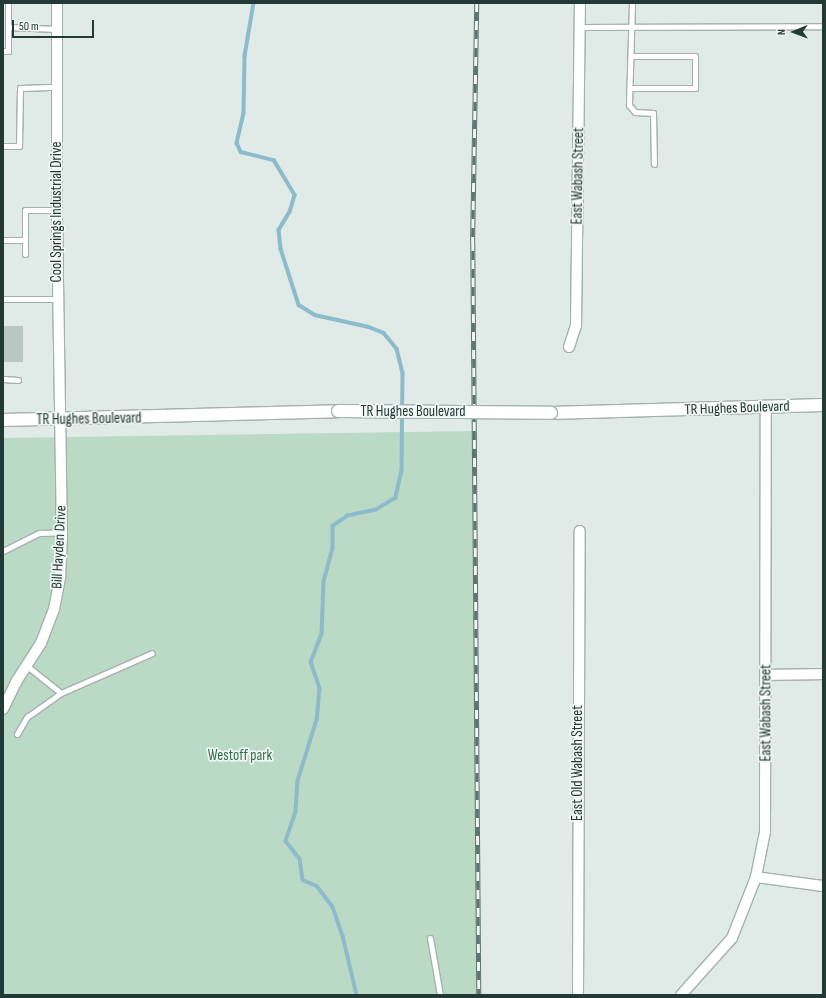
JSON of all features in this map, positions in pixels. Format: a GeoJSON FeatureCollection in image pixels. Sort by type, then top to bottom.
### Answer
{"type":"FeatureCollection","features":[{"type":"Feature","properties":{"kind":"main road","name":"TR Hughes Boulevard"},"geometry":{"type":"LineString","coordinates":[[3,420],[60,420],[338,411],[551,413],[823,405]]}},
{"type":"Feature","properties":{"kind":"street","name":"Cool Springs Industrial Drive"},"geometry":{"type":"LineString","coordinates":[[57,3],[57,210],[60,420]]}},
{"type":"Feature","properties":{"kind":"street","name":"East Wabash Street"},"geometry":{"type":"LineString","coordinates":[[569,347],[576,326],[580,3]]}},
{"type":"Feature","properties":{"kind":"street","name":"East Wabash Street"},"geometry":{"type":"LineString","coordinates":[[681,995],[732,938],[756,876],[765,832],[766,407]]}},
{"type":"Feature","properties":{"kind":"street","name":"Bill Hayden Drive"},"geometry":{"type":"LineString","coordinates":[[3,709],[26,666],[41,643],[54,610],[60,577],[62,532],[60,420]]}},
{"type":"Feature","properties":{"kind":"street","name":"East Old Wabash Street"},"geometry":{"type":"LineString","coordinates":[[578,995],[580,531]]}},
{"type":"Feature","properties":{"kind":"street"},"geometry":{"type":"LineString","coordinates":[[766,675],[823,674]]}},
{"type":"Feature","properties":{"kind":"street"},"geometry":{"type":"LineString","coordinates":[[756,876],[823,886]]}},
{"type":"Feature","properties":{"kind":"lane"},"geometry":{"type":"LineString","coordinates":[[3,51],[8,51],[8,3]]}},
{"type":"Feature","properties":{"kind":"lane"},"geometry":{"type":"LineString","coordinates":[[632,3],[629,88],[632,110],[635,112],[653,113],[654,164]]}},
{"type":"Feature","properties":{"kind":"lane"},"geometry":{"type":"LineString","coordinates":[[580,27],[823,26]]}},
{"type":"Feature","properties":{"kind":"lane"},"geometry":{"type":"LineString","coordinates":[[8,27],[57,29]]}},
{"type":"Feature","properties":{"kind":"lane"},"geometry":{"type":"LineString","coordinates":[[629,88],[695,88],[694,56],[631,56]]}},
{"type":"Feature","properties":{"kind":"lane"},"geometry":{"type":"LineString","coordinates":[[3,146],[19,146],[20,88],[57,87]]}},
{"type":"Feature","properties":{"kind":"lane"},"geometry":{"type":"LineString","coordinates":[[25,254],[25,210],[57,210]]}},
{"type":"Feature","properties":{"kind":"lane"},"geometry":{"type":"LineString","coordinates":[[3,240],[25,240]]}},
{"type":"Feature","properties":{"kind":"lane"},"geometry":{"type":"LineString","coordinates":[[3,299],[58,299]]}},
{"type":"Feature","properties":{"kind":"lane"},"geometry":{"type":"LineString","coordinates":[[3,379],[18,380]]}},
{"type":"Feature","properties":{"kind":"lane"},"geometry":{"type":"LineString","coordinates":[[3,551],[39,533],[62,532]]}},
{"type":"Feature","properties":{"kind":"lane"},"geometry":{"type":"LineString","coordinates":[[17,734],[27,717],[61,693],[152,653]]}},
{"type":"Feature","properties":{"kind":"lane"},"geometry":{"type":"LineString","coordinates":[[26,666],[61,693]]}},
{"type":"Feature","properties":{"kind":"lane"},"geometry":{"type":"LineString","coordinates":[[430,938],[440,995]]}},
{"type":"Feature","properties":{"kind":"green space","name":"Westoff park"},"geometry":{"type":"Polygon","coordinates":[[[475,431],[480,995],[3,995],[3,438],[475,431]]]}},
{"type":"Feature","properties":{"kind":"building"},"geometry":{"type":"Polygon","coordinates":[[[3,326],[23,326],[23,362],[3,362],[3,326]]]}},
{"type":"Feature","properties":{"kind":"waterway"},"geometry":{"type":"LineString","coordinates":[[254,3],[245,56],[244,113],[237,143],[241,152],[274,160],[295,195],[290,212],[279,230],[281,249],[299,305],[315,315],[369,327],[384,333],[397,349],[403,373],[402,471],[396,498],[376,510],[348,516],[333,526],[333,548],[324,582],[322,634],[311,662],[320,688],[317,720],[298,781],[296,812],[286,841],[300,859],[303,880],[317,886],[333,907],[343,936],[357,995]]}},
{"type":"Feature","properties":{"kind":"railway"},"geometry":{"type":"LineString","coordinates":[[477,3],[473,242],[479,995]]}}]}
